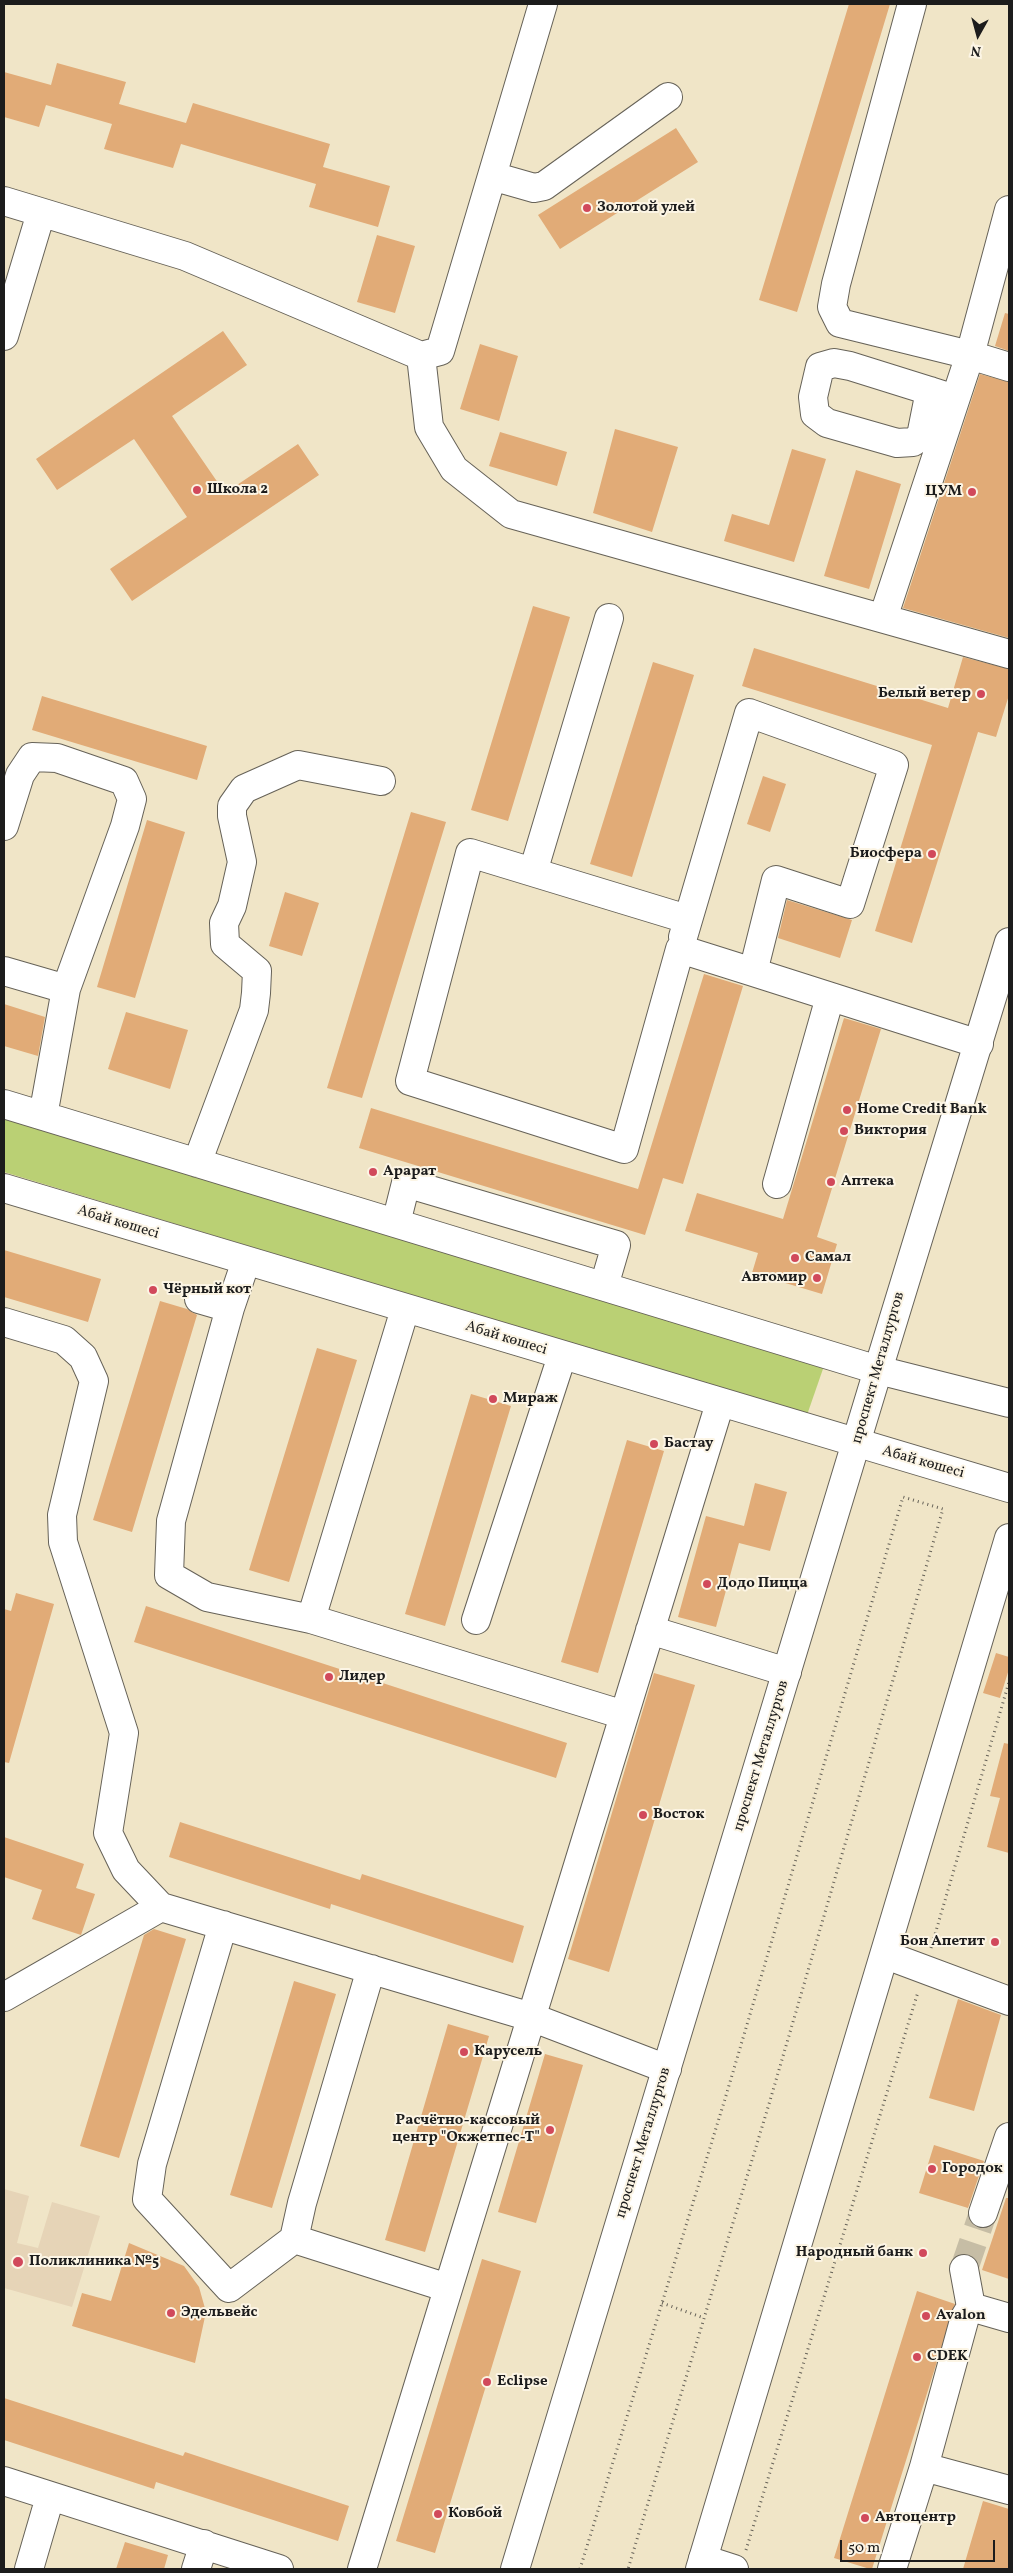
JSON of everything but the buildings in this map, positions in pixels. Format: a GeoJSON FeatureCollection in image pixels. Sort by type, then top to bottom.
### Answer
{"type":"FeatureCollection","features":[{"type":"Feature","properties":{"kind":"street"},"geometry":{"type":"LineString","coordinates":[[4,201],[185,256],[420,356],[440,351],[543,4]]}},
{"type":"Feature","properties":{"kind":"street"},"geometry":{"type":"LineString","coordinates":[[912,4],[832,307],[840,323],[970,355],[1009,367]]}},
{"type":"Feature","properties":{"kind":"street"},"geometry":{"type":"LineString","coordinates":[[492,176],[534,188],[544,186],[668,97]]}},
{"type":"Feature","properties":{"kind":"street"},"geometry":{"type":"LineString","coordinates":[[883,618],[970,355],[1009,210]]}},
{"type":"Feature","properties":{"kind":"street"},"geometry":{"type":"LineString","coordinates":[[4,336],[42,213]]}},
{"type":"Feature","properties":{"kind":"street"},"geometry":{"type":"LineString","coordinates":[[420,356],[429,427],[454,469],[512,514],[1009,654]]}},
{"type":"Feature","properties":{"kind":"street"},"geometry":{"type":"LineString","coordinates":[[930,391],[956,399]]}},
{"type":"Feature","properties":{"kind":"street"},"geometry":{"type":"LineString","coordinates":[[533,872],[609,618]]}},
{"type":"Feature","properties":{"kind":"street"},"geometry":{"type":"LineString","coordinates":[[687,919],[470,853],[410,1081],[624,1149],[687,919],[749,713],[894,765],[850,904],[776,880],[753,972]]}},
{"type":"Feature","properties":{"kind":"street"},"geometry":{"type":"LineString","coordinates":[[4,826],[20,775],[32,757],[57,758],[124,780],[132,799],[125,826],[66,989],[43,1116]]}},
{"type":"Feature","properties":{"kind":"street"},"geometry":{"type":"LineString","coordinates":[[197,1162],[254,1010],[256,993],[257,971],[225,944],[224,924],[232,906],[242,862],[232,816],[232,806],[244,789],[298,765],[381,781]]}},
{"type":"Feature","properties":{"kind":"street","name":"проспект Металлургов"},"geometry":{"type":"LineString","coordinates":[[515,2569],[1009,942]]}},
{"type":"Feature","properties":{"kind":"street"},"geometry":{"type":"LineString","coordinates":[[680,949],[979,1044]]}},
{"type":"Feature","properties":{"kind":"street"},"geometry":{"type":"LineString","coordinates":[[4,971],[66,989]]}},
{"type":"Feature","properties":{"kind":"street"},"geometry":{"type":"LineString","coordinates":[[777,1184],[830,996]]}},
{"type":"Feature","properties":{"kind":"street"},"geometry":{"type":"LineString","coordinates":[[4,1104],[878,1370],[1009,1403]]}},
{"type":"Feature","properties":{"kind":"street"},"geometry":{"type":"LineString","coordinates":[[396,1223],[406,1183],[616,1245],[604,1286]]}},
{"type":"Feature","properties":{"kind":"street","name":"Абай көшесі"},"geometry":{"type":"LineString","coordinates":[[4,1188],[246,1262],[1009,1488]]}},
{"type":"Feature","properties":{"kind":"street"},"geometry":{"type":"LineString","coordinates":[[246,1262],[230,1308],[171,1521],[169,1575],[207,1597],[311,1619],[624,1715]]}},
{"type":"Feature","properties":{"kind":"street"},"geometry":{"type":"LineString","coordinates":[[199,1299],[230,1308]]}},
{"type":"Feature","properties":{"kind":"street"},"geometry":{"type":"LineString","coordinates":[[311,1619],[405,1309]]}},
{"type":"Feature","properties":{"kind":"street"},"geometry":{"type":"LineString","coordinates":[[4,1322],[64,1340],[83,1357],[94,1381],[62,1514],[63,1542],[124,1733],[108,1833],[126,1870],[161,1907],[531,2017],[667,2069]]}},
{"type":"Feature","properties":{"kind":"street"},"geometry":{"type":"LineString","coordinates":[[476,1620],[562,1356]]}},
{"type":"Feature","properties":{"kind":"street"},"geometry":{"type":"LineString","coordinates":[[362,2569],[720,1403]]}},
{"type":"Feature","properties":{"kind":"street"},"geometry":{"type":"LineString","coordinates":[[739,2564],[702,2564],[886,1956],[1009,1538]]}},
{"type":"Feature","properties":{"kind":"street"},"geometry":{"type":"LineString","coordinates":[[650,1630],[787,1672]]}},
{"type":"Feature","properties":{"kind":"street"},"geometry":{"type":"LineString","coordinates":[[4,1997],[161,1907]]}},
{"type":"Feature","properties":{"kind":"street"},"geometry":{"type":"LineString","coordinates":[[223,1925],[152,2164],[146,2199],[229,2288],[294,2239],[302,2202],[371,1969]]}},
{"type":"Feature","properties":{"kind":"street"},"geometry":{"type":"LineString","coordinates":[[886,1956],[1009,2002]]}},
{"type":"Feature","properties":{"kind":"street"},"geometry":{"type":"LineString","coordinates":[[983,2213],[1009,2137]]}},
{"type":"Feature","properties":{"kind":"street"},"geometry":{"type":"LineString","coordinates":[[294,2239],[448,2288]]}},
{"type":"Feature","properties":{"kind":"street"},"geometry":{"type":"LineString","coordinates":[[892,2569],[924,2467],[965,2317],[971,2307],[964,2269]]}},
{"type":"Feature","properties":{"kind":"street"},"geometry":{"type":"LineString","coordinates":[[971,2307],[1009,2318]]}},
{"type":"Feature","properties":{"kind":"street"},"geometry":{"type":"LineString","coordinates":[[924,2467],[1009,2490]]}},
{"type":"Feature","properties":{"kind":"street"},"geometry":{"type":"LineString","coordinates":[[4,2481],[50,2497],[200,2557],[279,2569]]}},
{"type":"Feature","properties":{"kind":"street"},"geometry":{"type":"LineString","coordinates":[[29,2569],[50,2497]]}},
{"type":"Feature","properties":{"kind":"path"},"geometry":{"type":"LineString","coordinates":[[580,2569],[728,2090],[903,1497],[943,1509],[628,2569]]}},
{"type":"Feature","properties":{"kind":"path"},"geometry":{"type":"LineString","coordinates":[[739,2564],[924,1970],[1009,1682]]}},
{"type":"Feature","properties":{"kind":"path"},"geometry":{"type":"LineString","coordinates":[[662,2303],[704,2318]]}},
{"type":"Feature","properties":{"kind":"shaded area"},"geometry":{"type":"Polygon","coordinates":[[[4,2189],[29,2196],[17,2243],[38,2248],[52,2202],[100,2216],[72,2307],[4,2288],[4,2189]]]}},
{"type":"Feature","properties":{"kind":"green space"},"geometry":{"type":"Polygon","coordinates":[[[4,1116],[824,1366],[807,1415],[4,1172],[4,1116]]]}},
{"type":"Feature","properties":{"kind":"tunnel"},"geometry":{"type":"LineString","coordinates":[[964,2269],[983,2213]]}},
{"type":"Feature","properties":{"kind":"place","name":"Золотой улей"},"geometry":{"type":"Point","coordinates":[587,208]}},
{"type":"Feature","properties":{"kind":"place","name":"Школа 2"},"geometry":{"type":"Point","coordinates":[197,490]}},
{"type":"Feature","properties":{"kind":"place","name":"ЦУМ"},"geometry":{"type":"Point","coordinates":[972,492]}},
{"type":"Feature","properties":{"kind":"place","name":"Белый ветер"},"geometry":{"type":"Point","coordinates":[981,694]}},
{"type":"Feature","properties":{"kind":"place","name":"Биосфера"},"geometry":{"type":"Point","coordinates":[932,854]}},
{"type":"Feature","properties":{"kind":"place","name":"Home Credit Bank"},"geometry":{"type":"Point","coordinates":[847,1110]}},
{"type":"Feature","properties":{"kind":"place","name":"Виктория"},"geometry":{"type":"Point","coordinates":[844,1131]}},
{"type":"Feature","properties":{"kind":"place","name":"Арарат"},"geometry":{"type":"Point","coordinates":[373,1172]}},
{"type":"Feature","properties":{"kind":"place","name":"Аптека"},"geometry":{"type":"Point","coordinates":[831,1182]}},
{"type":"Feature","properties":{"kind":"place","name":"Самал"},"geometry":{"type":"Point","coordinates":[795,1258]}},
{"type":"Feature","properties":{"kind":"place","name":"Автомир"},"geometry":{"type":"Point","coordinates":[817,1278]}},
{"type":"Feature","properties":{"kind":"place","name":"Чёрный кот"},"geometry":{"type":"Point","coordinates":[153,1290]}},
{"type":"Feature","properties":{"kind":"place","name":"Мираж"},"geometry":{"type":"Point","coordinates":[493,1399]}},
{"type":"Feature","properties":{"kind":"place","name":"Бастау"},"geometry":{"type":"Point","coordinates":[654,1444]}},
{"type":"Feature","properties":{"kind":"place","name":"Додо Пицца"},"geometry":{"type":"Point","coordinates":[707,1584]}},
{"type":"Feature","properties":{"kind":"place","name":"Лидер"},"geometry":{"type":"Point","coordinates":[329,1677]}},
{"type":"Feature","properties":{"kind":"place","name":"Восток"},"geometry":{"type":"Point","coordinates":[643,1815]}},
{"type":"Feature","properties":{"kind":"place","name":"Бон Апетит"},"geometry":{"type":"Point","coordinates":[995,1942]}},
{"type":"Feature","properties":{"kind":"place","name":"Карусель"},"geometry":{"type":"Point","coordinates":[464,2052]}},
{"type":"Feature","properties":{"kind":"place","name":"Расчётно-кассовый центр \"Окжетпес-Т\""},"geometry":{"type":"Point","coordinates":[550,2130]}},
{"type":"Feature","properties":{"kind":"place","name":"Городок"},"geometry":{"type":"Point","coordinates":[932,2169]}},
{"type":"Feature","properties":{"kind":"place","name":"Народный банк"},"geometry":{"type":"Point","coordinates":[923,2253]}},
{"type":"Feature","properties":{"kind":"place","name":"Поликлиника №5"},"geometry":{"type":"Point","coordinates":[18,2262]}},
{"type":"Feature","properties":{"kind":"place","name":"Эдельвейс"},"geometry":{"type":"Point","coordinates":[171,2313]}},
{"type":"Feature","properties":{"kind":"place","name":"Avalon"},"geometry":{"type":"Point","coordinates":[926,2316]}},
{"type":"Feature","properties":{"kind":"place","name":"CDEK"},"geometry":{"type":"Point","coordinates":[917,2357]}},
{"type":"Feature","properties":{"kind":"place","name":"Eclipse"},"geometry":{"type":"Point","coordinates":[487,2382]}},
{"type":"Feature","properties":{"kind":"place","name":"Ковбой"},"geometry":{"type":"Point","coordinates":[438,2514]}},
{"type":"Feature","properties":{"kind":"place","name":"Автоцентр"},"geometry":{"type":"Point","coordinates":[865,2518]}}]}
